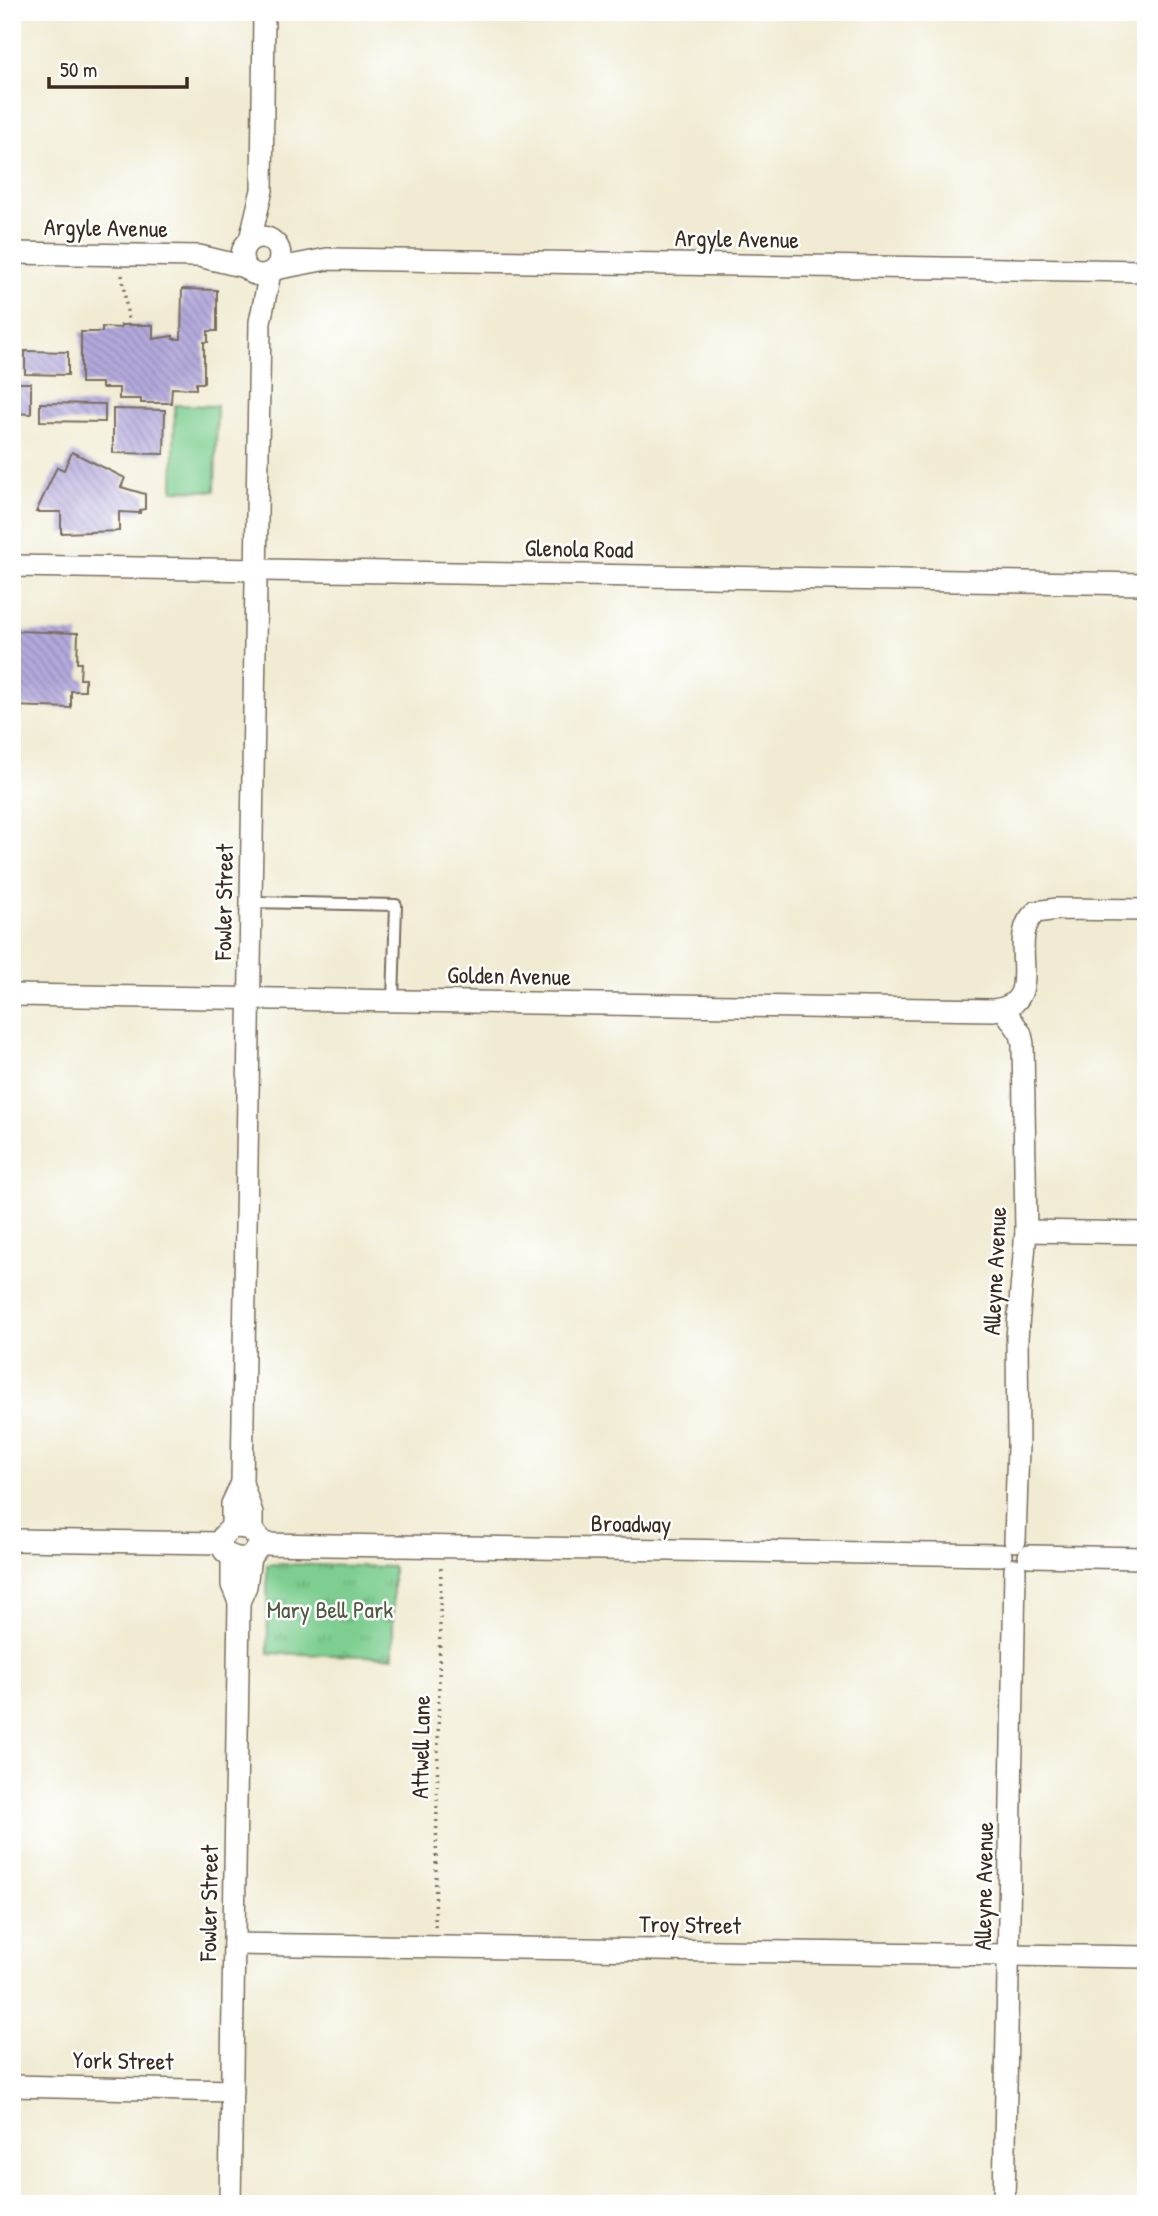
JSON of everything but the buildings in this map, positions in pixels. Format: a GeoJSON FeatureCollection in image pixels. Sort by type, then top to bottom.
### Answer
{"type":"FeatureCollection","features":[{"type":"Feature","properties":{"kind":"street"},"geometry":{"type":"LineString","coordinates":[[262,190],[242,256],[247,269],[259,275],[273,271],[280,259],[262,190],[264,12]]}},
{"type":"Feature","properties":{"kind":"street"},"geometry":{"type":"LineString","coordinates":[[248,243],[262,237],[275,245]]}},
{"type":"Feature","properties":{"kind":"street","name":"Argyle Avenue"},"geometry":{"type":"LineString","coordinates":[[199,256],[248,243]]}},
{"type":"Feature","properties":{"kind":"street","name":"Argyle Avenue"},"geometry":{"type":"LineString","coordinates":[[275,245],[327,259]]}},
{"type":"Feature","properties":{"kind":"street","name":"Argyle Avenue"},"geometry":{"type":"LineString","coordinates":[[12,253],[199,256],[247,269]]}},
{"type":"Feature","properties":{"kind":"street","name":"Argyle Avenue"},"geometry":{"type":"LineString","coordinates":[[273,271],[327,259],[1146,271]]}},
{"type":"Feature","properties":{"kind":"street","name":"Fowler Street"},"geometry":{"type":"LineString","coordinates":[[247,269],[260,322]]}},
{"type":"Feature","properties":{"kind":"street","name":"Fowler Street"},"geometry":{"type":"LineString","coordinates":[[230,2204],[239,1602],[232,1585],[241,1543],[232,1504],[242,1483],[260,322],[273,271]]}},
{"type":"Feature","properties":{"kind":"street","name":"Glenola Road"},"geometry":{"type":"LineString","coordinates":[[12,566],[1146,584]]}},
{"type":"Feature","properties":{"kind":"street"},"geometry":{"type":"LineString","coordinates":[[1004,1009],[1021,995],[1026,926],[1037,912],[1057,909],[1146,910]]}},
{"type":"Feature","properties":{"kind":"street","name":"Golden Avenue"},"geometry":{"type":"LineString","coordinates":[[12,995],[1004,1009]]}},
{"type":"Feature","properties":{"kind":"street","name":"Alleyne Avenue"},"geometry":{"type":"LineString","coordinates":[[1004,1009],[1021,1034],[1023,1044],[1026,1231],[1017,1338],[1018,1446],[1004,2204]]}},
{"type":"Feature","properties":{"kind":"street"},"geometry":{"type":"LineString","coordinates":[[1026,1231],[1146,1233]]}},
{"type":"Feature","properties":{"kind":"street","name":"Broadway"},"geometry":{"type":"LineString","coordinates":[[12,1540],[1146,1558]]}},
{"type":"Feature","properties":{"kind":"street","name":"Troy Street"},"geometry":{"type":"LineString","coordinates":[[234,1944],[1146,1957]]}},
{"type":"Feature","properties":{"kind":"street","name":"York Street"},"geometry":{"type":"LineString","coordinates":[[12,2086],[232,2091]]}},
{"type":"Feature","properties":{"kind":"lane"},"geometry":{"type":"LineString","coordinates":[[251,902],[396,905],[393,1000]]}},
{"type":"Feature","properties":{"kind":"path"},"geometry":{"type":"LineString","coordinates":[[122,274],[129,325]]}},
{"type":"Feature","properties":{"kind":"path","name":"Attwell Lane"},"geometry":{"type":"LineString","coordinates":[[435,1947],[440,1547]]}},
{"type":"Feature","properties":{"kind":"green space"},"geometry":{"type":"Polygon","coordinates":[[[175,405],[217,406],[215,491],[173,490],[175,405]]]}},
{"type":"Feature","properties":{"kind":"green space","name":"Mary Bell Park"},"geometry":{"type":"Polygon","coordinates":[[[267,1565],[393,1567],[393,1657],[268,1653],[267,1565]]]}}]}
